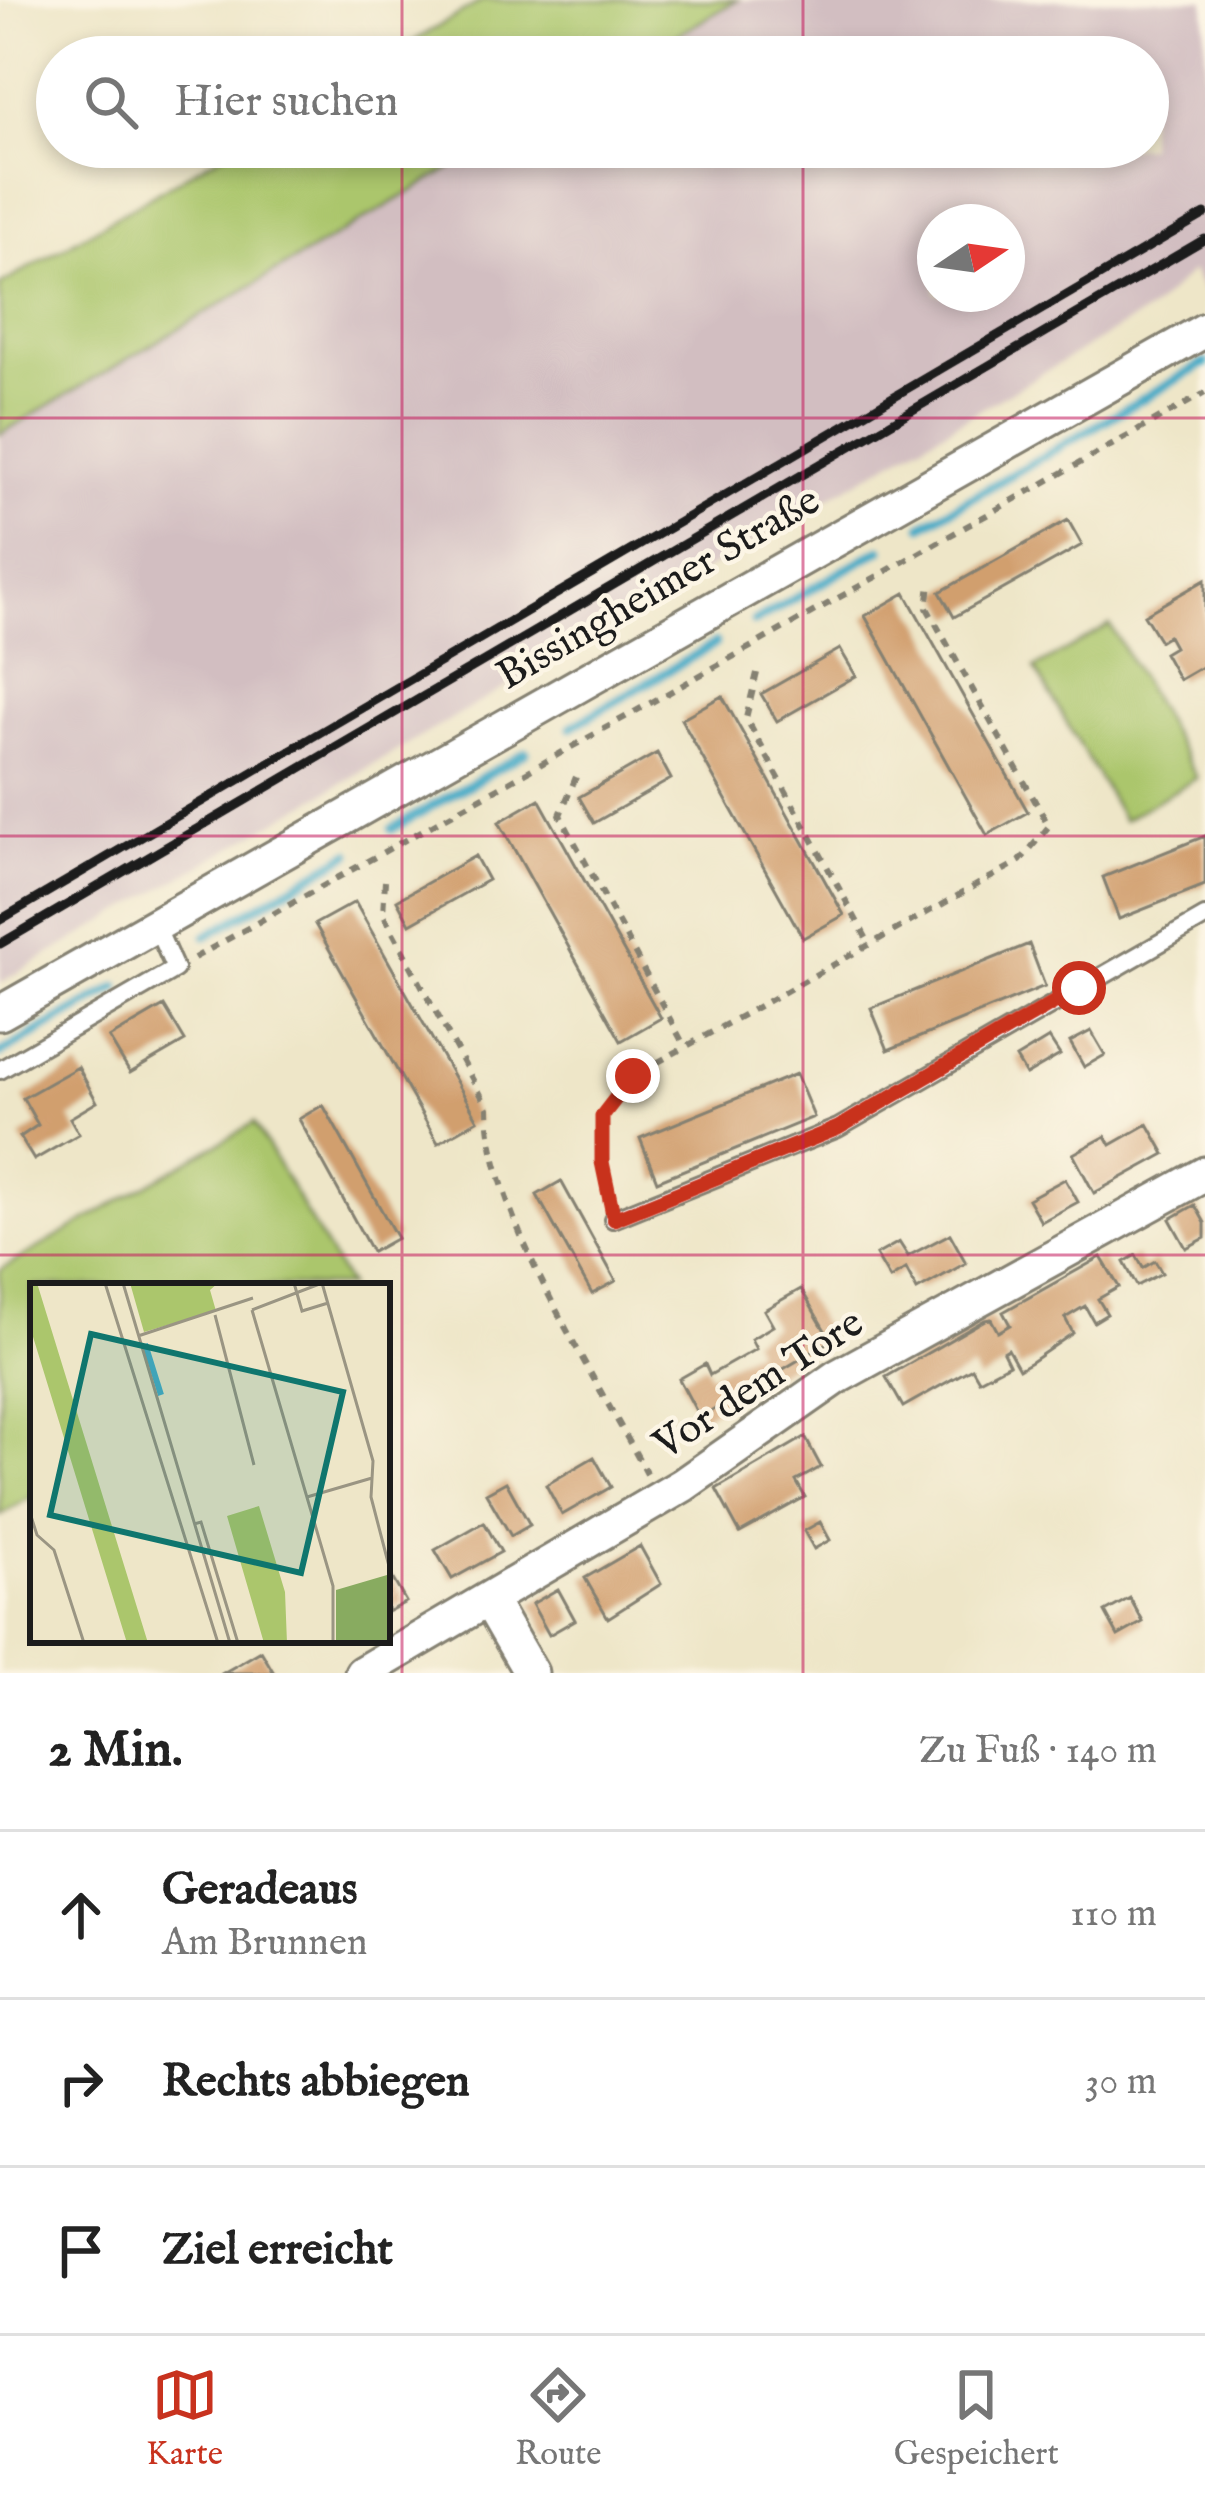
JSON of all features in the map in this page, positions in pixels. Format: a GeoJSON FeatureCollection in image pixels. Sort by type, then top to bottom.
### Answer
{"type":"FeatureCollection","features":[{"type":"Feature","properties":{"kind":"street","name":"Bissingheimer Straße"},"geometry":{"type":"LineString","coordinates":[[0,1013],[1205,330]]}},
{"type":"Feature","properties":{"kind":"street","name":"Vor dem Tore"},"geometry":{"type":"LineString","coordinates":[[362,1673],[660,1499],[837,1377],[1205,1174]]}},
{"type":"Feature","properties":{"kind":"street"},"geometry":{"type":"LineString","coordinates":[[489,1600],[531,1673]]}},
{"type":"Feature","properties":{"kind":"lane"},"geometry":{"type":"LineString","coordinates":[[614,1219],[838,1128],[1205,917]]}},
{"type":"Feature","properties":{"kind":"lane"},"geometry":{"type":"LineString","coordinates":[[0,1070],[176,969],[155,924]]}},
{"type":"Feature","properties":{"kind":"path"},"geometry":{"type":"LineString","coordinates":[[176,969],[1205,393]]}},
{"type":"Feature","properties":{"kind":"path"},"geometry":{"type":"LineString","coordinates":[[614,1219],[602,1162],[602,1116],[633,1076],[1020,861],[1049,826],[927,608],[930,584]]}},
{"type":"Feature","properties":{"kind":"path"},"geometry":{"type":"LineString","coordinates":[[757,673],[746,718],[869,943]]}},
{"type":"Feature","properties":{"kind":"path"},"geometry":{"type":"LineString","coordinates":[[576,777],[560,815],[684,1047]]}},
{"type":"Feature","properties":{"kind":"path"},"geometry":{"type":"LineString","coordinates":[[385,881],[383,914],[488,1108],[488,1137],[539,1271],[660,1499]]}},
{"type":"Feature","properties":{"kind":"shaded area"},"geometry":{"type":"Polygon","coordinates":[[[737,0],[1205,0],[1205,295],[1192,271],[1152,309],[0,983],[0,434],[451,168],[1169,168],[1169,36],[676,36],[737,0]]]}},
{"type":"Feature","properties":{"kind":"green space"},"geometry":{"type":"Polygon","coordinates":[[[483,0],[737,0],[676,36],[422,36],[483,0]]]}},
{"type":"Feature","properties":{"kind":"green space"},"geometry":{"type":"Polygon","coordinates":[[[198,168],[451,168],[0,434],[0,285],[198,168]]]}},
{"type":"Feature","properties":{"kind":"green space"},"geometry":{"type":"Polygon","coordinates":[[[1110,625],[1197,778],[1123,820],[1035,668],[1110,625]]]}},
{"type":"Feature","properties":{"kind":"green space"},"geometry":{"type":"Polygon","coordinates":[[[254,1123],[346,1283],[30,1283],[30,1498],[0,1515],[0,1270],[254,1123]]]}},
{"type":"Feature","properties":{"kind":"building"},"geometry":{"type":"Polygon","coordinates":[[[1068,520],[1082,545],[954,617],[940,592],[1068,520]]]}},
{"type":"Feature","properties":{"kind":"building"},"geometry":{"type":"Polygon","coordinates":[[[1205,580],[1205,665],[1179,680],[1164,653],[1174,647],[1168,636],[1160,641],[1144,615],[1205,580]]]}},
{"type":"Feature","properties":{"kind":"building"},"geometry":{"type":"Polygon","coordinates":[[[905,593],[1028,812],[987,835],[865,616],[905,593]]]}},
{"type":"Feature","properties":{"kind":"building"},"geometry":{"type":"Polygon","coordinates":[[[840,649],[856,676],[777,721],[761,694],[840,649]]]}},
{"type":"Feature","properties":{"kind":"building"},"geometry":{"type":"Polygon","coordinates":[[[722,696],[844,915],[803,938],[681,719],[722,696]]]}},
{"type":"Feature","properties":{"kind":"building"},"geometry":{"type":"Polygon","coordinates":[[[657,753],[671,779],[594,823],[579,797],[657,753]]]}},
{"type":"Feature","properties":{"kind":"building"},"geometry":{"type":"Polygon","coordinates":[[[539,799],[661,1018],[621,1041],[499,822],[539,799]]]}},
{"type":"Feature","properties":{"kind":"building"},"geometry":{"type":"Polygon","coordinates":[[[1205,836],[1205,885],[1119,919],[1103,877],[1205,836]]]}},
{"type":"Feature","properties":{"kind":"building"},"geometry":{"type":"Polygon","coordinates":[[[475,856],[488,880],[410,924],[397,900],[475,856]]]}},
{"type":"Feature","properties":{"kind":"building"},"geometry":{"type":"Polygon","coordinates":[[[355,902],[478,1120],[438,1143],[315,924],[355,902]]]}},
{"type":"Feature","properties":{"kind":"building"},"geometry":{"type":"Polygon","coordinates":[[[1029,944],[1045,986],[888,1050],[871,1008],[1029,944]]]}},
{"type":"Feature","properties":{"kind":"building"},"geometry":{"type":"Polygon","coordinates":[[[164,1006],[185,1041],[130,1073],[109,1038],[164,1006]]]}},
{"type":"Feature","properties":{"kind":"building"},"geometry":{"type":"Polygon","coordinates":[[[1091,1031],[1105,1055],[1084,1067],[1070,1042],[1091,1031]]]}},
{"type":"Feature","properties":{"kind":"building"},"geometry":{"type":"Polygon","coordinates":[[[1049,1038],[1060,1055],[1026,1075],[1016,1058],[1049,1038]]]}},
{"type":"Feature","properties":{"kind":"building"},"geometry":{"type":"Polygon","coordinates":[[[78,1067],[97,1102],[70,1118],[79,1134],[34,1160],[20,1137],[38,1125],[23,1098],[78,1067]]]}},
{"type":"Feature","properties":{"kind":"building"},"geometry":{"type":"Polygon","coordinates":[[[796,1074],[814,1117],[657,1181],[640,1138],[796,1074]]]}},
{"type":"Feature","properties":{"kind":"building"},"geometry":{"type":"Polygon","coordinates":[[[323,1105],[397,1238],[372,1252],[299,1119],[323,1105]]]}},
{"type":"Feature","properties":{"kind":"building"},"geometry":{"type":"Polygon","coordinates":[[[1148,1124],[1165,1154],[1094,1193],[1073,1154],[1106,1136],[1111,1145],[1148,1124]]]}},
{"type":"Feature","properties":{"kind":"building"},"geometry":{"type":"Polygon","coordinates":[[[1065,1179],[1078,1202],[1041,1222],[1028,1199],[1065,1179]]]}},
{"type":"Feature","properties":{"kind":"building"},"geometry":{"type":"Polygon","coordinates":[[[561,1181],[616,1281],[592,1294],[537,1195],[561,1181]]]}},
{"type":"Feature","properties":{"kind":"building"},"geometry":{"type":"Polygon","coordinates":[[[1195,1205],[1205,1223],[1205,1238],[1186,1248],[1170,1219],[1195,1205]]]}},
{"type":"Feature","properties":{"kind":"building"},"geometry":{"type":"Polygon","coordinates":[[[950,1234],[966,1263],[917,1290],[906,1269],[890,1279],[876,1255],[899,1242],[908,1256],[950,1234]]]}},
{"type":"Feature","properties":{"kind":"building"},"geometry":{"type":"Polygon","coordinates":[[[1136,1255],[1143,1268],[1155,1261],[1162,1273],[1137,1286],[1124,1262],[1136,1255]]]}},
{"type":"Feature","properties":{"kind":"building"},"geometry":{"type":"Polygon","coordinates":[[[1101,1257],[1119,1287],[1098,1299],[1107,1314],[1094,1322],[1085,1306],[1065,1318],[1073,1333],[1019,1369],[1008,1349],[1003,1352],[1009,1364],[979,1380],[972,1368],[903,1407],[886,1377],[985,1320],[991,1319],[998,1332],[1010,1325],[1003,1312],[1101,1257]]]}},
{"type":"Feature","properties":{"kind":"building"},"geometry":{"type":"Polygon","coordinates":[[[801,1289],[831,1341],[700,1418],[679,1379],[705,1364],[710,1375],[756,1349],[751,1339],[773,1326],[764,1310],[801,1289]]]}},
{"type":"Feature","properties":{"kind":"building"},"geometry":{"type":"Polygon","coordinates":[[[805,1437],[821,1467],[796,1481],[805,1497],[740,1533],[716,1489],[805,1437]]]}},
{"type":"Feature","properties":{"kind":"building"},"geometry":{"type":"Polygon","coordinates":[[[594,1457],[611,1487],[562,1515],[546,1485],[594,1457]]]}},
{"type":"Feature","properties":{"kind":"building"},"geometry":{"type":"Polygon","coordinates":[[[506,1482],[530,1525],[511,1536],[486,1493],[506,1482]]]}},
{"type":"Feature","properties":{"kind":"building"},"geometry":{"type":"Polygon","coordinates":[[[484,1522],[501,1552],[452,1579],[435,1550],[484,1522]]]}},
{"type":"Feature","properties":{"kind":"building"},"geometry":{"type":"Polygon","coordinates":[[[820,1522],[830,1540],[814,1549],[804,1531],[820,1522]]]}},
{"type":"Feature","properties":{"kind":"building"},"geometry":{"type":"Polygon","coordinates":[[[640,1546],[661,1584],[608,1618],[585,1578],[640,1546]]]}},
{"type":"Feature","properties":{"kind":"building"},"geometry":{"type":"Polygon","coordinates":[[[390,1574],[406,1602],[390,1610],[390,1574]]]}},
{"type":"Feature","properties":{"kind":"building"},"geometry":{"type":"Polygon","coordinates":[[[558,1589],[575,1620],[549,1635],[532,1604],[558,1589]]]}},
{"type":"Feature","properties":{"kind":"building"},"geometry":{"type":"Polygon","coordinates":[[[1130,1598],[1143,1622],[1118,1636],[1105,1612],[1130,1598]]]}},
{"type":"Feature","properties":{"kind":"building"},"geometry":{"type":"Polygon","coordinates":[[[261,1651],[274,1673],[223,1673],[237,1665],[261,1651]]]}},
{"type":"Feature","properties":{"kind":"waterway"},"geometry":{"type":"LineString","coordinates":[[922,526],[1205,363]]}},
{"type":"Feature","properties":{"kind":"waterway"},"geometry":{"type":"LineString","coordinates":[[754,622],[881,549]]}},
{"type":"Feature","properties":{"kind":"waterway"},"geometry":{"type":"LineString","coordinates":[[571,727],[716,643]]}},
{"type":"Feature","properties":{"kind":"waterway"},"geometry":{"type":"LineString","coordinates":[[392,829],[526,752]]}},
{"type":"Feature","properties":{"kind":"waterway"},"geometry":{"type":"LineString","coordinates":[[206,936],[350,853]]}},
{"type":"Feature","properties":{"kind":"waterway"},"geometry":{"type":"LineString","coordinates":[[0,1054],[117,987]]}},
{"type":"Feature","properties":{"kind":"railway"},"geometry":{"type":"LineString","coordinates":[[0,920],[1205,214]]}},
{"type":"Feature","properties":{"kind":"railway"},"geometry":{"type":"LineString","coordinates":[[0,944],[1205,239]]}},
{"type":"Feature","properties":{"kind":"route"},"geometry":{"type":"LineString","coordinates":[[633,1076],[602,1116],[602,1162],[614,1219],[838,1128],[1079,988]]}}]}
